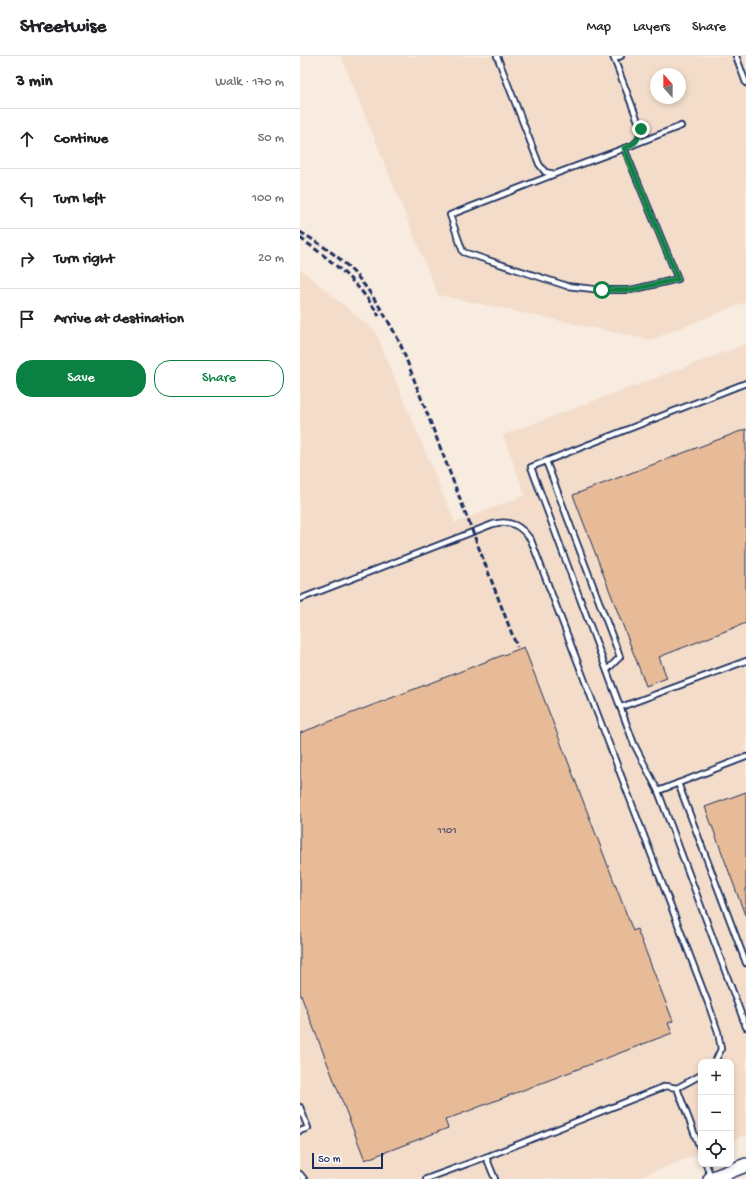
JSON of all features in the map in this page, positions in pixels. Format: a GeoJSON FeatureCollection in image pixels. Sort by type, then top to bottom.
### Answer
{"type":"FeatureCollection","features":[{"type":"Feature","properties":{"kind":"main road"},"geometry":{"type":"LineString","coordinates":[[711,1179],[746,1165]]}},
{"type":"Feature","properties":{"kind":"lane"},"geometry":{"type":"LineString","coordinates":[[497,56],[538,164],[545,172],[555,174]]}},
{"type":"Feature","properties":{"kind":"lane"},"geometry":{"type":"LineString","coordinates":[[622,56],[614,57],[641,129],[638,139],[633,145]]}},
{"type":"Feature","properties":{"kind":"lane"},"geometry":{"type":"LineString","coordinates":[[736,56],[746,83]]}},
{"type":"Feature","properties":{"kind":"lane"},"geometry":{"type":"LineString","coordinates":[[624,148],[678,279],[631,290],[602,290],[574,287],[463,252],[450,215],[681,126]]}},
{"type":"Feature","properties":{"kind":"lane"},"geometry":{"type":"LineString","coordinates":[[746,384],[531,466],[634,744],[658,791],[746,1027]]}},
{"type":"Feature","properties":{"kind":"lane"},"geometry":{"type":"LineString","coordinates":[[546,461],[620,656],[607,670]]}},
{"type":"Feature","properties":{"kind":"lane"},"geometry":{"type":"LineString","coordinates":[[300,599],[494,524],[509,522],[525,531],[531,540],[708,1003],[718,1032],[721,1049],[716,1059]]}},
{"type":"Feature","properties":{"kind":"lane"},"geometry":{"type":"LineString","coordinates":[[621,707],[746,661]]}},
{"type":"Feature","properties":{"kind":"lane"},"geometry":{"type":"LineString","coordinates":[[658,791],[746,757]]}},
{"type":"Feature","properties":{"kind":"lane"},"geometry":{"type":"LineString","coordinates":[[678,783],[746,962]]}},
{"type":"Feature","properties":{"kind":"lane"},"geometry":{"type":"LineString","coordinates":[[426,1179],[666,1086],[677,1088],[698,1077]]}},
{"type":"Feature","properties":{"kind":"lane"},"geometry":{"type":"LineString","coordinates":[[677,1088],[698,1143]]}},
{"type":"Feature","properties":{"kind":"lane"},"geometry":{"type":"LineString","coordinates":[[300,1107],[308,1128],[300,1131]]}},
{"type":"Feature","properties":{"kind":"lane"},"geometry":{"type":"LineString","coordinates":[[486,1156],[495,1179]]}},
{"type":"Feature","properties":{"kind":"lane"},"geometry":{"type":"LineString","coordinates":[[707,1167],[711,1179]]}},
{"type":"Feature","properties":{"kind":"lane"},"geometry":{"type":"LineString","coordinates":[[300,1174],[304,1179]]}},
{"type":"Feature","properties":{"kind":"shaded area"},"geometry":{"type":"Polygon","coordinates":[[[341,56],[746,56],[746,302],[650,340],[438,295],[341,56]]]}},
{"type":"Feature","properties":{"kind":"shaded area"},"geometry":{"type":"Polygon","coordinates":[[[300,269],[375,331],[455,523],[525,495],[503,435],[746,344],[746,1135],[734,1140],[734,1059],[698,1059],[698,1154],[635,1179],[300,1179],[300,269]]]}},
{"type":"Feature","properties":{"kind":"building"},"geometry":{"type":"Polygon","coordinates":[[[746,429],[746,623],[659,657],[667,678],[646,686],[573,495],[746,429]]]}},
{"type":"Feature","properties":{"kind":"building"},"geometry":{"type":"Polygon","coordinates":[[[524,647],[633,931],[637,929],[673,1021],[668,1023],[672,1033],[445,1120],[448,1128],[365,1160],[300,993],[300,733],[524,647]]]}},
{"type":"Feature","properties":{"kind":"building"},"geometry":{"type":"Polygon","coordinates":[[[746,792],[746,915],[745,915],[705,807],[746,792]]]}},
{"type":"Feature","properties":{"kind":"railway"},"geometry":{"type":"LineString","coordinates":[[300,232],[336,256],[359,278],[388,321],[400,343],[517,647]]}},
{"type":"Feature","properties":{"kind":"railway"},"geometry":{"type":"LineString","coordinates":[[300,238],[344,272],[363,293],[379,316]]}},
{"type":"Feature","properties":{"kind":"route"},"geometry":{"type":"LineString","coordinates":[[602,290],[631,290],[678,279],[624,148],[633,145],[638,139],[641,129]]}}]}
